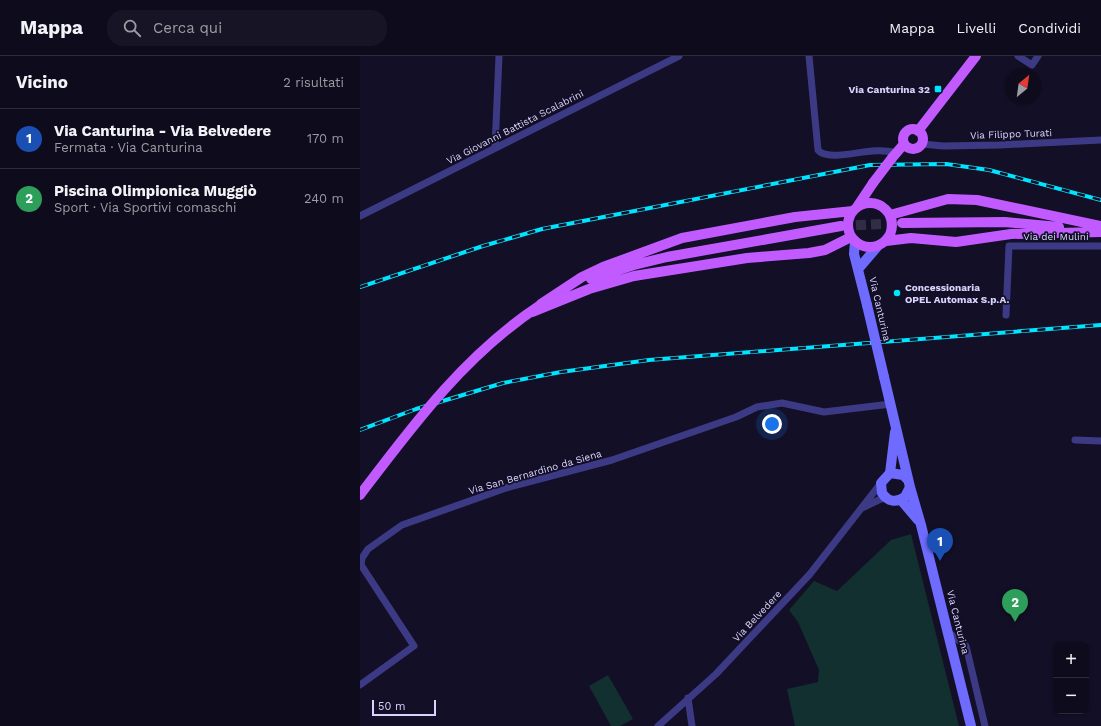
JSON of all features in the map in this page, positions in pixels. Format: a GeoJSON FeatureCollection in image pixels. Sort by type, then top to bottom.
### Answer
{"type":"FeatureCollection","features":[{"type":"Feature","properties":{"kind":"main road"},"geometry":{"type":"LineString","coordinates":[[918,131],[976,56]]}},
{"type":"Feature","properties":{"kind":"main road"},"geometry":{"type":"LineString","coordinates":[[904,144],[913,149],[918,148],[922,144],[922,136],[918,131],[911,130],[907,132],[903,139],[904,144],[872,183],[855,209],[848,224],[853,239],[864,247],[877,247],[886,241],[911,238],[956,242],[1010,234],[1101,231]]}},
{"type":"Feature","properties":{"kind":"main road"},"geometry":{"type":"LineString","coordinates":[[872,183],[873,193],[879,205],[890,215],[892,228],[886,241]]}},
{"type":"Feature","properties":{"kind":"main road"},"geometry":{"type":"LineString","coordinates":[[890,215],[948,199],[977,200],[1101,226]]}},
{"type":"Feature","properties":{"kind":"main road"},"geometry":{"type":"LineString","coordinates":[[523,316],[585,282],[603,267],[682,238],[796,217],[855,209],[868,203],[879,205]]}},
{"type":"Feature","properties":{"kind":"main road"},"geometry":{"type":"LineString","coordinates":[[902,223],[1005,222],[1101,231]]}},
{"type":"Feature","properties":{"kind":"main road"},"geometry":{"type":"LineString","coordinates":[[360,495],[424,412],[458,373],[498,336],[523,316],[539,306],[585,282],[634,264],[841,226]]}},
{"type":"Feature","properties":{"kind":"main road"},"geometry":{"type":"LineString","coordinates":[[585,282],[634,276],[747,258],[809,253],[824,250],[853,239]]}},
{"type":"Feature","properties":{"kind":"main road","name":"Via Canturina"},"geometry":{"type":"LineString","coordinates":[[853,239],[854,254],[859,268],[909,484],[921,525],[971,726]]}},
{"type":"Feature","properties":{"kind":"main road","name":"Via Canturina"},"geometry":{"type":"LineString","coordinates":[[859,268],[877,247]]}},
{"type":"Feature","properties":{"kind":"main road","name":"Via Canturina"},"geometry":{"type":"LineString","coordinates":[[890,473],[896,425]]}},
{"type":"Feature","properties":{"kind":"main road"},"geometry":{"type":"LineString","coordinates":[[890,473],[903,475],[909,484],[908,493],[901,500],[894,501],[885,497],[881,488],[881,483],[890,473]]}},
{"type":"Feature","properties":{"kind":"main road","name":"Via Canturina"},"geometry":{"type":"LineString","coordinates":[[901,500],[921,525]]}},
{"type":"Feature","properties":{"kind":"street"},"geometry":{"type":"LineString","coordinates":[[495,148],[499,56]]}},
{"type":"Feature","properties":{"kind":"street","name":"Via Giovanni Battista Scalabrini"},"geometry":{"type":"LineString","coordinates":[[360,216],[679,56]]}},
{"type":"Feature","properties":{"kind":"street"},"geometry":{"type":"LineString","coordinates":[[809,56],[818,150],[820,152],[832,155],[884,150],[894,155]]}},
{"type":"Feature","properties":{"kind":"street"},"geometry":{"type":"LineString","coordinates":[[1018,56],[1032,65],[1038,56]]}},
{"type":"Feature","properties":{"kind":"street","name":"Via Filippo Turati"},"geometry":{"type":"LineString","coordinates":[[922,144],[943,146],[999,145],[1101,140]]}},
{"type":"Feature","properties":{"kind":"street","name":"Via dei Mulini"},"geometry":{"type":"LineString","coordinates":[[1006,315],[1009,246],[1101,246]]}},
{"type":"Feature","properties":{"kind":"street","name":"Via San Bernardino da Siena"},"geometry":{"type":"LineString","coordinates":[[360,685],[414,646],[362,568],[362,558],[368,549],[402,525],[506,488],[606,462],[736,416],[757,407],[782,403],[824,412],[891,404]]}},
{"type":"Feature","properties":{"kind":"street"},"geometry":{"type":"LineString","coordinates":[[1075,440],[1101,441]]}},
{"type":"Feature","properties":{"kind":"street","name":"Via Belvedere"},"geometry":{"type":"LineString","coordinates":[[658,726],[716,674],[810,574],[881,483]]}},
{"type":"Feature","properties":{"kind":"street","name":"Via Belvedere"},"geometry":{"type":"LineString","coordinates":[[860,509],[885,497]]}},
{"type":"Feature","properties":{"kind":"street"},"geometry":{"type":"LineString","coordinates":[[948,632],[966,646],[985,726]]}},
{"type":"Feature","properties":{"kind":"street"},"geometry":{"type":"LineString","coordinates":[[688,698],[692,726]]}},
{"type":"Feature","properties":{"kind":"green space"},"geometry":{"type":"Polygon","coordinates":[[[911,534],[959,726],[795,726],[787,689],[818,682],[819,670],[798,622],[789,610],[814,581],[837,591],[891,540],[911,534]]]}},
{"type":"Feature","properties":{"kind":"green space"},"geometry":{"type":"Polygon","coordinates":[[[608,675],[633,719],[620,726],[611,726],[589,686],[608,675]]]}},
{"type":"Feature","properties":{"kind":"tunnel"},"geometry":{"type":"LineString","coordinates":[[841,226],[902,223]]}},
{"type":"Feature","properties":{"kind":"railway"},"geometry":{"type":"LineString","coordinates":[[360,287],[483,246],[542,229],[870,165],[946,164],[989,170],[1101,200]]}},
{"type":"Feature","properties":{"kind":"railway"},"geometry":{"type":"LineString","coordinates":[[360,430],[416,409],[503,383],[561,372],[649,360],[1101,325]]}},
{"type":"Feature","properties":{"kind":"place","name":"Via Canturina 32"},"geometry":{"type":"Point","coordinates":[938,89]}},
{"type":"Feature","properties":{"kind":"place","name":"Concessionaria OPEL Automax S.p.A."},"geometry":{"type":"Point","coordinates":[897,293]}},
{"type":"Feature","properties":{"kind":"place","name":"Via Canturina - Via Belvedere"},"geometry":{"type":"Point","coordinates":[940,561]}},
{"type":"Feature","properties":{"kind":"place","name":"Piscina Olimpionica Muggiò"},"geometry":{"type":"Point","coordinates":[1015,622]}}]}
